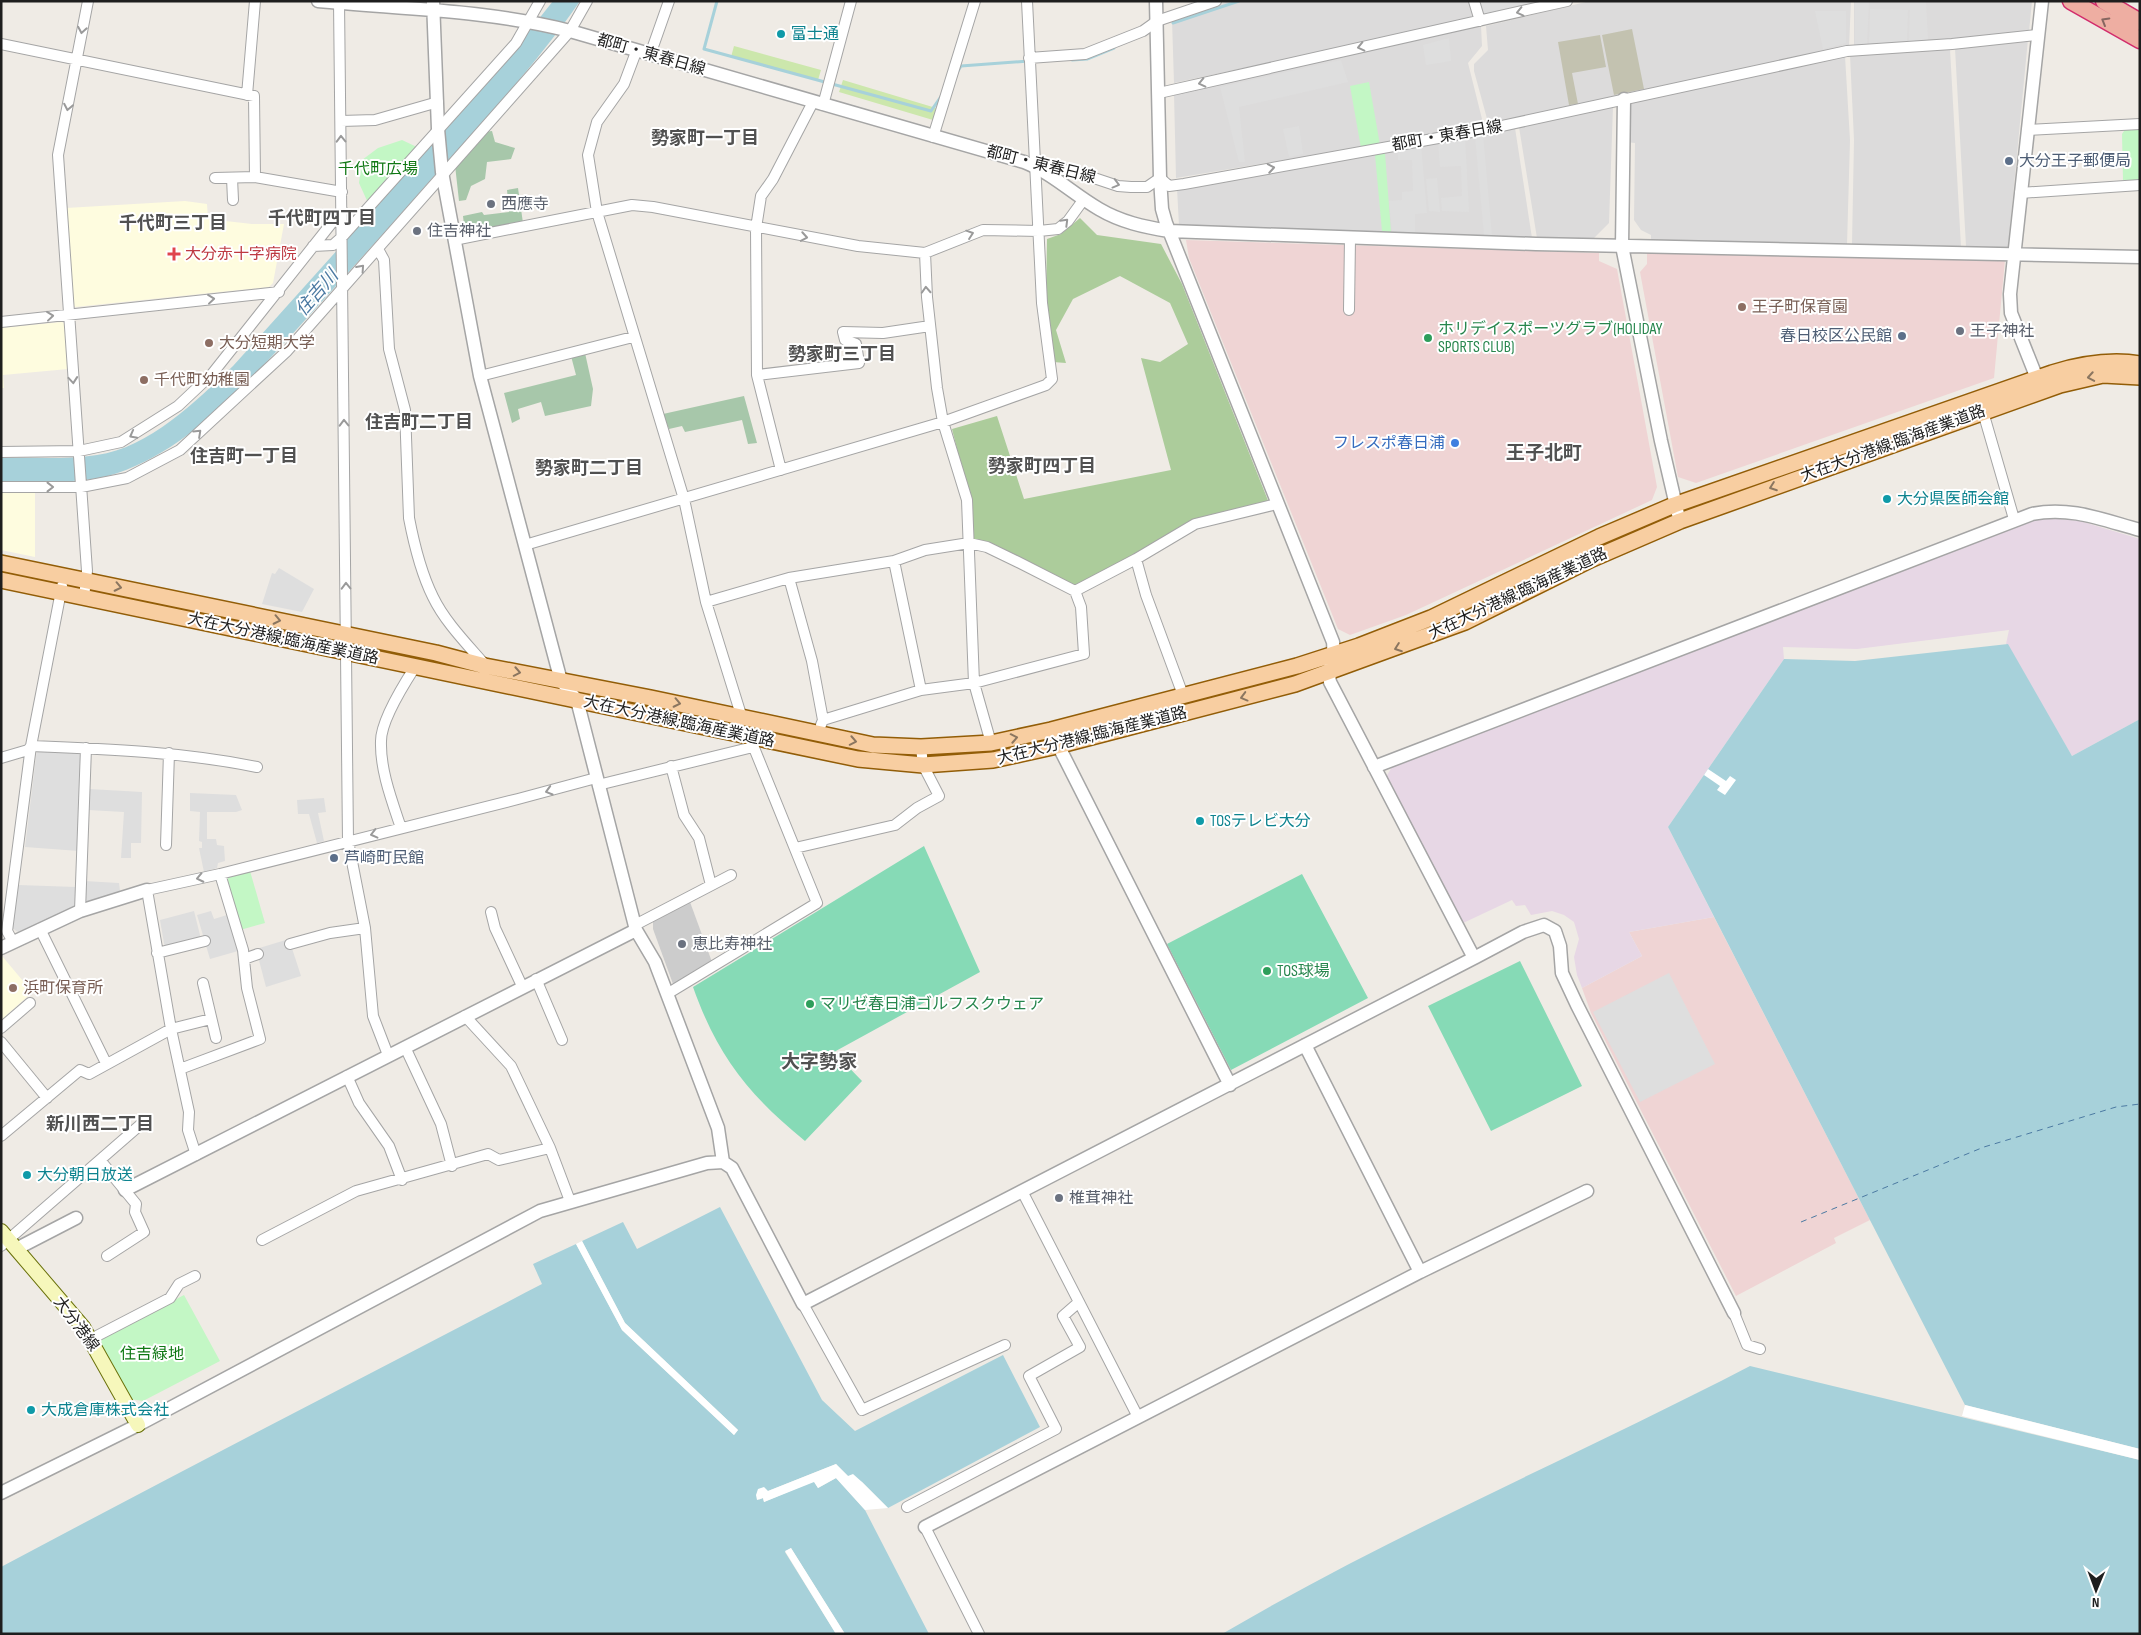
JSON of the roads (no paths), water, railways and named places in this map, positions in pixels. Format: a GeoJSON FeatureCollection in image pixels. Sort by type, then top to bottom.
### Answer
{"type":"FeatureCollection","features":[{"type":"Feature","properties":{"kind":"highway"},"geometry":{"type":"LineString","coordinates":[[2071,1],[2140,40]]}},
{"type":"Feature","properties":{"kind":"highway"},"geometry":{"type":"LineString","coordinates":[[2104,1],[2140,22]]}},
{"type":"Feature","properties":{"kind":"main road","name":"大在大分港線;臨海産業道路"},"geometry":{"type":"LineString","coordinates":[[1,580],[577,700],[751,742],[858,760],[923,765],[992,760],[1057,746],[1329,673],[1465,622],[1592,559],[1680,521],[1983,412],[2040,384],[2088,364],[2120,362],[2140,364]]}},
{"type":"Feature","properties":{"kind":"main road","name":"大在大分港線;臨海産業道路"},"geometry":{"type":"LineString","coordinates":[[1,563],[346,634],[485,666],[742,718],[821,727],[873,745],[921,746],[991,743],[1051,730],[1333,655],[1431,618],[1599,537],[1674,505],[2040,384],[2092,376],[2122,375],[2140,377]]}},
{"type":"Feature","properties":{"kind":"main road","name":"大分港線"},"geometry":{"type":"LineString","coordinates":[[7,1241],[91,1339],[138,1425]]}},
{"type":"Feature","properties":{"kind":"street"},"geometry":{"type":"LineString","coordinates":[[84,597],[87,581],[58,155],[88,1]]}},
{"type":"Feature","properties":{"kind":"street"},"geometry":{"type":"LineString","coordinates":[[247,95],[255,1]]}},
{"type":"Feature","properties":{"kind":"street"},"geometry":{"type":"LineString","coordinates":[[318,1],[433,6],[529,21]]}},
{"type":"Feature","properties":{"kind":"street"},"geometry":{"type":"LineString","coordinates":[[313,246],[333,245],[343,238],[516,43],[540,1]]}},
{"type":"Feature","properties":{"kind":"street"},"geometry":{"type":"LineString","coordinates":[[1,487],[81,484],[127,478],[180,450],[287,351],[343,284],[378,249],[570,31],[587,1]]}},
{"type":"Feature","properties":{"kind":"street"},"geometry":{"type":"LineString","coordinates":[[650,55],[669,1]]}},
{"type":"Feature","properties":{"kind":"street"},"geometry":{"type":"LineString","coordinates":[[781,470],[757,376],[756,228],[761,196],[818,104],[851,1]]}},
{"type":"Feature","properties":{"kind":"street"},"geometry":{"type":"LineString","coordinates":[[933,136],[975,1]]}},
{"type":"Feature","properties":{"kind":"street"},"geometry":{"type":"LineString","coordinates":[[525,545],[943,422],[1037,390],[1052,379],[1044,323],[1027,1]]}},
{"type":"Feature","properties":{"kind":"street"},"geometry":{"type":"LineString","coordinates":[[1156,1],[1160,178],[1162,209],[1169,231],[1333,642],[1333,655],[1329,673],[1330,682],[1474,958]]}},
{"type":"Feature","properties":{"kind":"street"},"geometry":{"type":"LineString","coordinates":[[1029,58],[1085,54],[1143,30],[1157,21],[1216,1]]}},
{"type":"Feature","properties":{"kind":"street"},"geometry":{"type":"LineString","coordinates":[[1474,1],[1480,21]]}},
{"type":"Feature","properties":{"kind":"street"},"geometry":{"type":"LineString","coordinates":[[1159,93],[1567,1]]}},
{"type":"Feature","properties":{"kind":"street"},"geometry":{"type":"LineString","coordinates":[[2040,384],[2011,313],[2013,253],[2042,1]]}},
{"type":"Feature","properties":{"kind":"street"},"geometry":{"type":"LineString","coordinates":[[339,2],[348,840],[364,928],[373,1016],[388,1055]]}},
{"type":"Feature","properties":{"kind":"street"},"geometry":{"type":"LineString","coordinates":[[433,6],[438,130],[443,174],[480,376],[561,681],[577,700],[636,927],[655,962],[718,1128],[722,1162]]}},
{"type":"Feature","properties":{"kind":"street","name":"都町・東春日線"},"geometry":{"type":"LineString","coordinates":[[529,21],[570,31],[636,52],[933,136],[1035,167],[1073,171],[1118,186],[1131,188],[1147,187],[1160,178],[1169,186],[1184,184],[1516,124],[1847,51],[1952,44],[2037,35]]}},
{"type":"Feature","properties":{"kind":"street"},"geometry":{"type":"LineString","coordinates":[[1,44],[254,96],[255,178]]}},
{"type":"Feature","properties":{"kind":"street"},"geometry":{"type":"LineString","coordinates":[[636,52],[624,84],[597,122],[588,154],[597,212],[633,337],[684,499],[706,602],[742,718]]}},
{"type":"Feature","properties":{"kind":"street"},"geometry":{"type":"LineString","coordinates":[[1624,99],[1622,246],[1674,505],[1680,521]]}},
{"type":"Feature","properties":{"kind":"street"},"geometry":{"type":"LineString","coordinates":[[341,120],[376,120],[438,102]]}},
{"type":"Feature","properties":{"kind":"street"},"geometry":{"type":"LineString","coordinates":[[2027,130],[2140,124]]}},
{"type":"Feature","properties":{"kind":"street"},"geometry":{"type":"LineString","coordinates":[[1035,167],[1106,213],[1124,221],[1169,231],[1622,246],[2140,257]]}},
{"type":"Feature","properties":{"kind":"street"},"geometry":{"type":"LineString","coordinates":[[215,178],[255,178],[342,192]]}},
{"type":"Feature","properties":{"kind":"street"},"geometry":{"type":"LineString","coordinates":[[232,178],[232,200]]}},
{"type":"Feature","properties":{"kind":"street"},"geometry":{"type":"LineString","coordinates":[[2020,192],[2140,185]]}},
{"type":"Feature","properties":{"kind":"street"},"geometry":{"type":"LineString","coordinates":[[454,240],[632,205],[653,207],[858,246],[925,253],[984,230],[1039,232],[1052,230],[1063,225],[1084,199]]}},
{"type":"Feature","properties":{"kind":"street"},"geometry":{"type":"LineString","coordinates":[[1,452],[79,453],[121,442],[178,406],[212,374],[279,292],[342,210]]}},
{"type":"Feature","properties":{"kind":"street"},"geometry":{"type":"LineString","coordinates":[[1349,310],[1350,238]]}},
{"type":"Feature","properties":{"kind":"street"},"geometry":{"type":"LineString","coordinates":[[378,249],[384,260],[389,349],[405,410],[409,518],[421,568],[433,598],[485,666]]}},
{"type":"Feature","properties":{"kind":"street"},"geometry":{"type":"LineString","coordinates":[[925,253],[930,326],[943,422],[967,500],[974,683],[991,743]]}},
{"type":"Feature","properties":{"kind":"street"},"geometry":{"type":"LineString","coordinates":[[1,322],[279,292]]}},
{"type":"Feature","properties":{"kind":"street"},"geometry":{"type":"LineString","coordinates":[[757,376],[859,363],[856,344],[845,340],[843,332],[883,333],[930,326]]}},
{"type":"Feature","properties":{"kind":"street"},"geometry":{"type":"LineString","coordinates":[[480,376],[633,337]]}},
{"type":"Feature","properties":{"kind":"street"},"geometry":{"type":"LineString","coordinates":[[1983,412],[2014,520]]}},
{"type":"Feature","properties":{"kind":"street"},"geometry":{"type":"LineString","coordinates":[[1075,591],[1136,560],[1195,524],[1277,504]]}},
{"type":"Feature","properties":{"kind":"street"},"geometry":{"type":"LineString","coordinates":[[1374,767],[2032,514],[2058,510],[2085,515],[2140,530]]}},
{"type":"Feature","properties":{"kind":"street"},"geometry":{"type":"LineString","coordinates":[[706,602],[789,578],[894,561],[925,550],[969,543],[987,547],[1003,554],[1075,591],[1081,607],[1084,654],[974,683],[921,690],[821,727],[812,662],[789,578]]}},
{"type":"Feature","properties":{"kind":"street"},"geometry":{"type":"LineString","coordinates":[[1136,560],[1146,595],[1183,695]]}},
{"type":"Feature","properties":{"kind":"street"},"geometry":{"type":"LineString","coordinates":[[894,561],[921,690]]}},
{"type":"Feature","properties":{"kind":"street"},"geometry":{"type":"LineString","coordinates":[[13,942],[7,931],[32,746],[64,576]]}},
{"type":"Feature","properties":{"kind":"street"},"geometry":{"type":"LineString","coordinates":[[401,828],[386,777],[380,739],[394,702],[415,666]]}},
{"type":"Feature","properties":{"kind":"street"},"geometry":{"type":"LineString","coordinates":[[1051,730],[1057,746],[1230,1085]]}},
{"type":"Feature","properties":{"kind":"street"},"geometry":{"type":"LineString","coordinates":[[1,948],[80,911],[147,890],[220,874],[348,840],[597,781],[671,766],[751,742],[817,903],[667,994]]}},
{"type":"Feature","properties":{"kind":"street"},"geometry":{"type":"LineString","coordinates":[[1,758],[28,750],[32,746],[169,753],[258,767]]}},
{"type":"Feature","properties":{"kind":"street"},"geometry":{"type":"LineString","coordinates":[[795,848],[895,825],[917,808],[939,796],[923,765],[921,746]]}},
{"type":"Feature","properties":{"kind":"street"},"geometry":{"type":"LineString","coordinates":[[80,911],[86,748]]}},
{"type":"Feature","properties":{"kind":"street"},"geometry":{"type":"LineString","coordinates":[[166,845],[169,753]]}},
{"type":"Feature","properties":{"kind":"street"},"geometry":{"type":"LineString","coordinates":[[671,766],[684,815],[699,838],[711,885]]}},
{"type":"Feature","properties":{"kind":"street"},"geometry":{"type":"LineString","coordinates":[[180,1069],[260,1039],[247,988],[244,959],[220,874]]}},
{"type":"Feature","properties":{"kind":"street"},"geometry":{"type":"LineString","coordinates":[[125,1190],[465,1016],[731,875]]}},
{"type":"Feature","properties":{"kind":"street"},"geometry":{"type":"LineString","coordinates":[[1,890],[13,889]]}},
{"type":"Feature","properties":{"kind":"street"},"geometry":{"type":"LineString","coordinates":[[147,890],[171,1029],[189,1112],[188,1130],[196,1155]]}},
{"type":"Feature","properties":{"kind":"street"},"geometry":{"type":"LineString","coordinates":[[491,912],[496,928],[522,986]]}},
{"type":"Feature","properties":{"kind":"street"},"geometry":{"type":"LineString","coordinates":[[803,1304],[1230,1085],[1522,932],[1544,925],[1555,931],[1560,946],[1562,973],[1577,1006],[1734,1313],[1747,1345],[1760,1349]]}},
{"type":"Feature","properties":{"kind":"street"},"geometry":{"type":"LineString","coordinates":[[290,944],[330,933],[364,928]]}},
{"type":"Feature","properties":{"kind":"street"},"geometry":{"type":"LineString","coordinates":[[40,929],[106,1063]]}},
{"type":"Feature","properties":{"kind":"street"},"geometry":{"type":"LineString","coordinates":[[158,953],[205,941]]}},
{"type":"Feature","properties":{"kind":"street"},"geometry":{"type":"LineString","coordinates":[[244,959],[258,954]]}},
{"type":"Feature","properties":{"kind":"street"},"geometry":{"type":"LineString","coordinates":[[536,979],[562,1040]]}},
{"type":"Feature","properties":{"kind":"street"},"geometry":{"type":"LineString","coordinates":[[203,983],[216,1038]]}},
{"type":"Feature","properties":{"kind":"street"},"geometry":{"type":"LineString","coordinates":[[1,1028],[30,1003]]}},
{"type":"Feature","properties":{"kind":"street"},"geometry":{"type":"LineString","coordinates":[[465,1016],[511,1066],[550,1148],[570,1201]]}},
{"type":"Feature","properties":{"kind":"street"},"geometry":{"type":"LineString","coordinates":[[1,1136],[80,1070],[88,1074],[171,1029],[212,1019]]}},
{"type":"Feature","properties":{"kind":"street"},"geometry":{"type":"LineString","coordinates":[[1,1042],[48,1098]]}},
{"type":"Feature","properties":{"kind":"street"},"geometry":{"type":"LineString","coordinates":[[1305,1045],[1420,1272]]}},
{"type":"Feature","properties":{"kind":"street"},"geometry":{"type":"LineString","coordinates":[[405,1047],[441,1124],[452,1166]]}},
{"type":"Feature","properties":{"kind":"street"},"geometry":{"type":"LineString","coordinates":[[347,1076],[359,1103],[389,1146],[402,1180]]}},
{"type":"Feature","properties":{"kind":"street"},"geometry":{"type":"LineString","coordinates":[[7,1241],[147,1119]]}},
{"type":"Feature","properties":{"kind":"street"},"geometry":{"type":"LineString","coordinates":[[262,1240],[356,1191],[452,1166],[488,1154],[499,1160],[550,1148]]}},
{"type":"Feature","properties":{"kind":"street"},"geometry":{"type":"LineString","coordinates":[[100,1160],[136,1204],[135,1212],[144,1232],[107,1256]]}},
{"type":"Feature","properties":{"kind":"street"},"geometry":{"type":"LineString","coordinates":[[1,1493],[138,1425],[540,1211],[707,1162],[722,1162],[732,1168],[803,1304],[862,1410],[1005,1345]]}},
{"type":"Feature","properties":{"kind":"street"},"geometry":{"type":"LineString","coordinates":[[1022,1191],[1138,1417]]}},
{"type":"Feature","properties":{"kind":"street"},"geometry":{"type":"LineString","coordinates":[[979,1634],[924,1527],[1420,1272],[1587,1191]]}},
{"type":"Feature","properties":{"kind":"street"},"geometry":{"type":"LineString","coordinates":[[7,1241],[76,1218]]}},
{"type":"Feature","properties":{"kind":"street"},"geometry":{"type":"LineString","coordinates":[[91,1339],[170,1298],[179,1284],[195,1276]]}},
{"type":"Feature","properties":{"kind":"street"},"geometry":{"type":"LineString","coordinates":[[907,1507],[1056,1429],[1029,1376],[1080,1347],[1063,1316],[1079,1302]]}},
{"type":"Feature","properties":{"kind":"water","name":"住吉川"},"geometry":{"type":"Polygon","coordinates":[[[553,1],[580,1],[521,78],[478,127],[297,329],[240,390],[219,409],[175,444],[151,458],[111,475],[64,482],[1,481],[1,458],[73,457],[116,451],[153,433],[187,408],[233,366],[492,78],[553,1]]]}},
{"type":"Feature","properties":{"kind":"water"},"geometry":{"type":"Polygon","coordinates":[[[2008,644],[2072,756],[2140,719],[2140,1449],[1965,1405],[1668,827],[1784,659],[1855,661],[2008,644]]]}},
{"type":"Feature","properties":{"kind":"water"},"geometry":{"type":"Polygon","coordinates":[[[720,1207],[822,1400],[855,1431],[1003,1355],[1040,1427],[888,1508],[862,1482],[848,1476],[836,1464],[768,1491],[758,1500],[763,1498],[764,1502],[814,1481],[818,1488],[836,1478],[865,1510],[929,1634],[845,1634],[791,1548],[785,1552],[836,1634],[1,1634],[1,1567],[542,1284],[533,1264],[576,1244],[622,1330],[734,1435],[738,1430],[625,1323],[582,1241],[623,1222],[637,1249],[720,1207]]]}},
{"type":"Feature","properties":{"kind":"water"},"geometry":{"type":"Polygon","coordinates":[[[1750,1366],[2140,1460],[2140,1634],[1222,1634],[1286,1598],[1418,1529],[1750,1366]]]}},
{"type":"Feature","properties":{"kind":"waterway"},"geometry":{"type":"LineString","coordinates":[[717,1],[704,49],[931,111],[942,95]]}},
{"type":"Feature","properties":{"kind":"waterway"},"geometry":{"type":"LineString","coordinates":[[1173,23],[1239,1]]}},
{"type":"Feature","properties":{"kind":"waterway"},"geometry":{"type":"LineString","coordinates":[[1072,60],[1087,59],[1114,48]]}},
{"type":"Feature","properties":{"kind":"waterway"},"geometry":{"type":"LineString","coordinates":[[958,71],[961,66],[1029,61]]}},
{"type":"Feature","properties":{"kind":"place","name":"富士通"},"geometry":{"type":"Point","coordinates":[781,34]}},
{"type":"Feature","properties":{"kind":"place","name":"大分王子郵便局"},"geometry":{"type":"Point","coordinates":[2009,161]}},
{"type":"Feature","properties":{"kind":"place","name":"西應寺"},"geometry":{"type":"Point","coordinates":[491,204]}},
{"type":"Feature","properties":{"kind":"place","name":"住吉神社"},"geometry":{"type":"Point","coordinates":[417,231]}},
{"type":"Feature","properties":{"kind":"place","name":"大分赤十字病院"},"geometry":{"type":"Point","coordinates":[174,254]}},
{"type":"Feature","properties":{"kind":"place","name":"王子町保育園"},"geometry":{"type":"Point","coordinates":[1742,307]}},
{"type":"Feature","properties":{"kind":"place","name":"王子神社"},"geometry":{"type":"Point","coordinates":[1960,331]}},
{"type":"Feature","properties":{"kind":"place","name":"春日校区公民館"},"geometry":{"type":"Point","coordinates":[1902,336]}},
{"type":"Feature","properties":{"kind":"place","name":"ホリデイスポーツグラブ(HOLIDAY SPORTS CLUB)"},"geometry":{"type":"Point","coordinates":[1428,338]}},
{"type":"Feature","properties":{"kind":"place","name":"大分短期大学"},"geometry":{"type":"Point","coordinates":[209,343]}},
{"type":"Feature","properties":{"kind":"place","name":"千代町幼稚園"},"geometry":{"type":"Point","coordinates":[144,380]}},
{"type":"Feature","properties":{"kind":"place","name":"フレスポ春日浦"},"geometry":{"type":"Point","coordinates":[1455,443]}},
{"type":"Feature","properties":{"kind":"place","name":"大分県医師会館"},"geometry":{"type":"Point","coordinates":[1887,499]}},
{"type":"Feature","properties":{"kind":"place","name":"TOSテレビ大分"},"geometry":{"type":"Point","coordinates":[1200,821]}},
{"type":"Feature","properties":{"kind":"place","name":"芦崎町民館"},"geometry":{"type":"Point","coordinates":[334,858]}},
{"type":"Feature","properties":{"kind":"place","name":"恵比寿神社"},"geometry":{"type":"Point","coordinates":[682,944]}},
{"type":"Feature","properties":{"kind":"place","name":"TOS球場"},"geometry":{"type":"Point","coordinates":[1267,971]}},
{"type":"Feature","properties":{"kind":"place","name":"浜町保育所"},"geometry":{"type":"Point","coordinates":[13,988]}},
{"type":"Feature","properties":{"kind":"place","name":"マリゼ春日浦ゴルフスクウェア"},"geometry":{"type":"Point","coordinates":[810,1004]}},
{"type":"Feature","properties":{"kind":"place","name":"大分朝日放送"},"geometry":{"type":"Point","coordinates":[27,1175]}},
{"type":"Feature","properties":{"kind":"place","name":"椎茸神社"},"geometry":{"type":"Point","coordinates":[1059,1198]}},
{"type":"Feature","properties":{"kind":"place","name":"大成倉庫株式会社"},"geometry":{"type":"Point","coordinates":[31,1410]}},
{"type":"Feature","properties":{"kind":"district","name":"勢家町一丁目"},"geometry":{"type":"Point","coordinates":[705,138]}},
{"type":"Feature","properties":{"kind":"district","name":"千代町四丁目"},"geometry":{"type":"Point","coordinates":[322,218]}},
{"type":"Feature","properties":{"kind":"district","name":"千代町三丁目"},"geometry":{"type":"Point","coordinates":[173,223]}},
{"type":"Feature","properties":{"kind":"district","name":"勢家町三丁目"},"geometry":{"type":"Point","coordinates":[842,354]}},
{"type":"Feature","properties":{"kind":"district","name":"住吉町二丁目"},"geometry":{"type":"Point","coordinates":[419,422]}},
{"type":"Feature","properties":{"kind":"district","name":"王子北町"},"geometry":{"type":"Point","coordinates":[1544,453]}},
{"type":"Feature","properties":{"kind":"district","name":"住吉町一丁目"},"geometry":{"type":"Point","coordinates":[244,456]}},
{"type":"Feature","properties":{"kind":"district","name":"勢家町四丁目"},"geometry":{"type":"Point","coordinates":[1042,466]}},
{"type":"Feature","properties":{"kind":"district","name":"勢家町二丁目"},"geometry":{"type":"Point","coordinates":[589,468]}},
{"type":"Feature","properties":{"kind":"district","name":"大字勢家"},"geometry":{"type":"Point","coordinates":[819,1062]}},
{"type":"Feature","properties":{"kind":"district","name":"新川西二丁目"},"geometry":{"type":"Point","coordinates":[100,1124]}},
{"type":"Feature","properties":{"kind":"park label","name":"千代町広場"},"geometry":{"type":"Point","coordinates":[378,169]}},
{"type":"Feature","properties":{"kind":"park label","name":"住吉緑地"},"geometry":{"type":"Point","coordinates":[152,1354]}}]}
